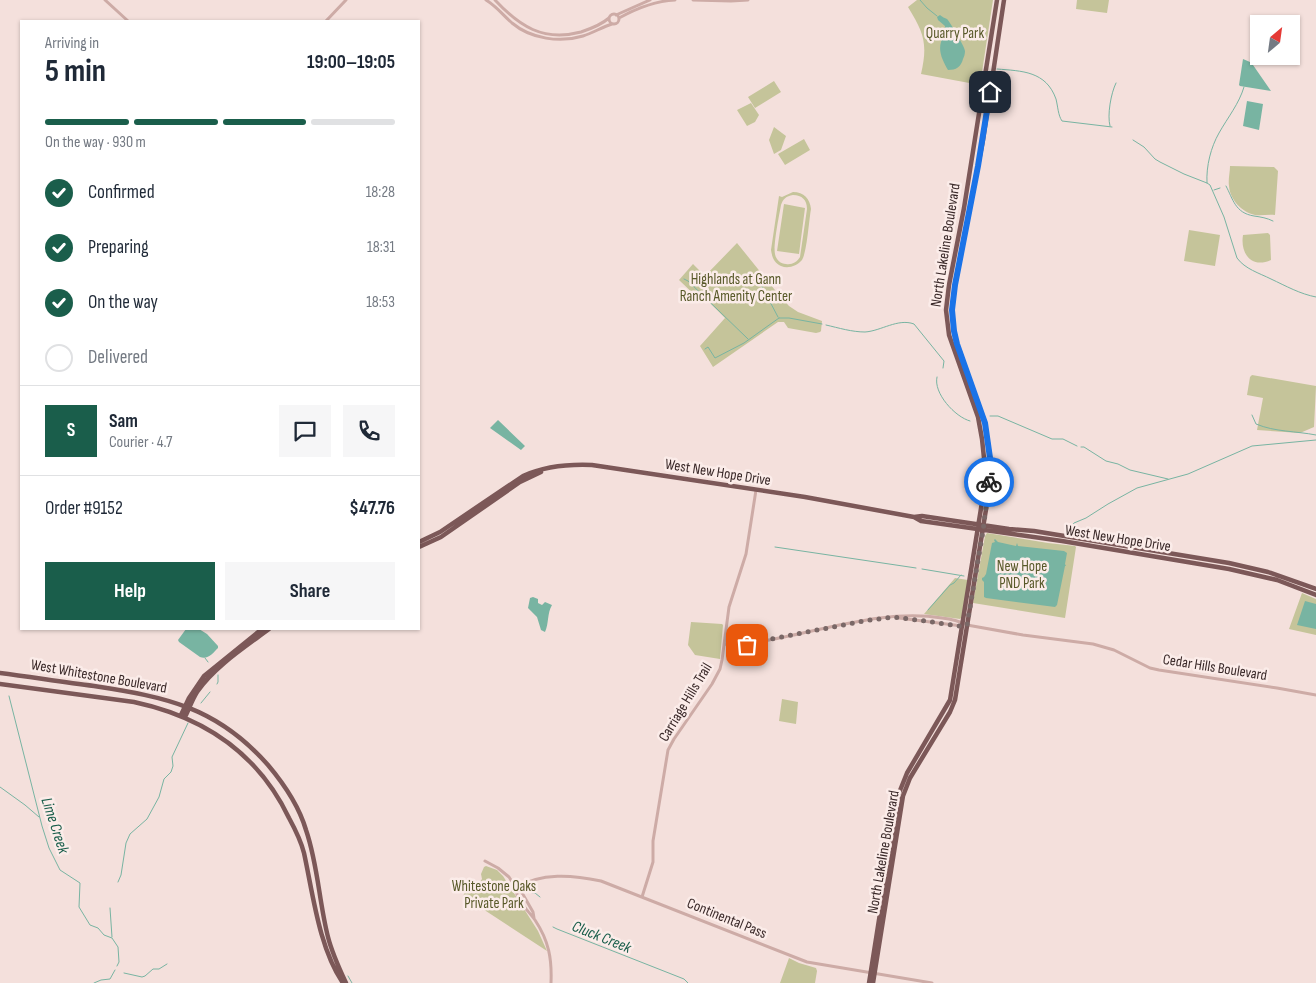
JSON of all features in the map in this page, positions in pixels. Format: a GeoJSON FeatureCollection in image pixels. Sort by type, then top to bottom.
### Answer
{"type":"FeatureCollection","features":[{"type":"Feature","properties":{"kind":"main road","name":"North Lakeline Boulevard"},"geometry":{"type":"LineString","coordinates":[[981,527],[984,488],[982,439],[976,411],[949,335],[946,310],[997,0]]}},
{"type":"Feature","properties":{"kind":"main road","name":"North Lakeline Boulevard"},"geometry":{"type":"LineString","coordinates":[[869,983],[903,796],[910,778],[953,706],[957,689],[964,625],[989,491],[990,458],[985,423],[957,344],[952,310],[1004,0]]}},
{"type":"Feature","properties":{"kind":"main road","name":"West New Hope Drive"},"geometry":{"type":"LineString","coordinates":[[420,542],[440,532],[514,481],[534,471],[567,465],[592,466],[847,504],[914,517],[921,521],[1054,534],[1229,563],[1268,572],[1316,589]]}},
{"type":"Feature","properties":{"kind":"main road","name":"West New Hope Drive"},"geometry":{"type":"LineString","coordinates":[[420,547],[441,537],[520,482],[547,469]]}},
{"type":"Feature","properties":{"kind":"main road","name":"West New Hope Drive"},"geometry":{"type":"LineString","coordinates":[[981,527],[1029,537],[1229,569],[1277,580],[1316,595]]}},
{"type":"Feature","properties":{"kind":"main road"},"geometry":{"type":"LineString","coordinates":[[1029,537],[1033,534],[1049,536],[1054,534]]}},
{"type":"Feature","properties":{"kind":"main road"},"geometry":{"type":"LineString","coordinates":[[183,716],[204,676],[261,630]]}},
{"type":"Feature","properties":{"kind":"main road"},"geometry":{"type":"LineString","coordinates":[[187,707],[208,679],[267,630]]}},
{"type":"Feature","properties":{"kind":"main road","name":"West Whitestone Boulevard"},"geometry":{"type":"LineString","coordinates":[[0,673],[162,698],[211,718],[246,743],[275,774],[300,813],[317,870],[328,938],[344,983]]}},
{"type":"Feature","properties":{"kind":"main road"},"geometry":{"type":"LineString","coordinates":[[55,692],[56,681]]}},
{"type":"Feature","properties":{"kind":"main road","name":"West Whitestone Boulevard"},"geometry":{"type":"LineString","coordinates":[[0,684],[134,702],[159,708],[183,716],[212,731],[242,754],[272,789],[285,809],[302,846],[320,930],[338,976],[344,983]]}},
{"type":"Feature","properties":{"kind":"main road","name":"North Lakeline Boulevard"},"geometry":{"type":"LineString","coordinates":[[872,973],[873,983]]}},
{"type":"Feature","properties":{"kind":"street"},"geometry":{"type":"LineString","coordinates":[[105,0],[127,20]]}},
{"type":"Feature","properties":{"kind":"street"},"geometry":{"type":"LineString","coordinates":[[327,20],[346,0]]}},
{"type":"Feature","properties":{"kind":"street"},"geometry":{"type":"LineString","coordinates":[[486,0],[524,31],[547,38],[562,39],[583,36],[617,23],[618,17]]}},
{"type":"Feature","properties":{"kind":"street"},"geometry":{"type":"LineString","coordinates":[[495,0],[516,21],[534,30],[548,34],[566,35],[594,27],[612,15],[618,17],[657,2],[675,0]]}},
{"type":"Feature","properties":{"kind":"street"},"geometry":{"type":"LineString","coordinates":[[618,17],[650,0]]}},
{"type":"Feature","properties":{"kind":"street"},"geometry":{"type":"LineString","coordinates":[[693,0],[748,0]]}},
{"type":"Feature","properties":{"kind":"street"},"geometry":{"type":"LineString","coordinates":[[609,18],[612,24]]}},
{"type":"Feature","properties":{"kind":"street","name":"Carriage Hills Trail"},"geometry":{"type":"LineString","coordinates":[[642,897],[653,862],[654,841],[668,750],[717,676],[722,660],[729,607],[746,554],[756,490]]}},
{"type":"Feature","properties":{"kind":"street","name":"Cedar Hills Boulevard"},"geometry":{"type":"LineString","coordinates":[[724,644],[755,644],[757,642],[863,621],[906,615],[922,616],[959,621],[964,625],[1024,635],[1094,644],[1114,650],[1150,668],[1316,695]]}},
{"type":"Feature","properties":{"kind":"street","name":"Cedar Hills Boulevard"},"geometry":{"type":"LineString","coordinates":[[725,638],[754,640],[757,642]]}},
{"type":"Feature","properties":{"kind":"street"},"geometry":{"type":"LineString","coordinates":[[485,861],[510,877],[516,888],[516,895],[534,918],[547,942],[551,958],[551,983]]}},
{"type":"Feature","properties":{"kind":"street","name":"Continental Pass"},"geometry":{"type":"LineString","coordinates":[[516,888],[528,881],[542,877],[584,878],[601,881],[807,962],[932,983]]}},
{"type":"Feature","properties":{"kind":"green space","name":"Quarry Park"},"geometry":{"type":"Polygon","coordinates":[[[917,0],[993,0],[980,85],[921,74],[924,55],[923,39],[918,24],[908,7],[917,0]]]}},
{"type":"Feature","properties":{"kind":"green space"},"geometry":{"type":"Polygon","coordinates":[[[1077,0],[1109,0],[1107,13],[1076,9],[1077,0]]]}},
{"type":"Feature","properties":{"kind":"green space"},"geometry":{"type":"Polygon","coordinates":[[[774,81],[781,92],[755,108],[748,97],[774,81]]]}},
{"type":"Feature","properties":{"kind":"green space"},"geometry":{"type":"Polygon","coordinates":[[[751,103],[759,115],[755,122],[747,126],[737,110],[751,103]]]}},
{"type":"Feature","properties":{"kind":"green space"},"geometry":{"type":"Polygon","coordinates":[[[774,127],[786,136],[781,150],[774,154],[769,140],[774,127]]]}},
{"type":"Feature","properties":{"kind":"green space"},"geometry":{"type":"Polygon","coordinates":[[[804,139],[810,150],[785,165],[778,154],[804,139]]]}},
{"type":"Feature","properties":{"kind":"green space"},"geometry":{"type":"Polygon","coordinates":[[[1230,166],[1274,167],[1278,171],[1275,215],[1255,215],[1246,211],[1234,201],[1230,191],[1230,166]]]}},
{"type":"Feature","properties":{"kind":"green space"},"geometry":{"type":"Polygon","coordinates":[[[793,192],[800,193],[808,199],[811,209],[804,256],[800,262],[789,267],[781,266],[777,263],[771,250],[779,196],[782,197],[793,192]],[[796,195],[785,198],[781,205],[775,254],[778,260],[784,264],[794,263],[800,257],[807,206],[801,197],[796,195]]]}},
{"type":"Feature","properties":{"kind":"green space"},"geometry":{"type":"Polygon","coordinates":[[[784,204],[805,208],[799,254],[777,251],[784,204]]]}},
{"type":"Feature","properties":{"kind":"green space"},"geometry":{"type":"Polygon","coordinates":[[[1189,230],[1220,235],[1215,266],[1184,261],[1189,230]]]}},
{"type":"Feature","properties":{"kind":"green space"},"geometry":{"type":"Polygon","coordinates":[[[1268,233],[1270,235],[1271,260],[1258,262],[1248,258],[1243,248],[1243,235],[1268,233]]]}},
{"type":"Feature","properties":{"kind":"green space","name":"Highlands at Gann Ranch Amenity Center"},"geometry":{"type":"Polygon","coordinates":[[[737,243],[789,306],[798,312],[822,321],[821,331],[816,333],[788,328],[784,322],[778,322],[713,367],[700,346],[725,318],[707,300],[702,302],[679,280],[693,264],[705,276],[737,243]]]}},
{"type":"Feature","properties":{"kind":"green space"},"geometry":{"type":"Polygon","coordinates":[[[1252,375],[1316,386],[1314,427],[1300,433],[1257,430],[1263,398],[1247,395],[1252,375]]]}},
{"type":"Feature","properties":{"kind":"green space","name":"New Hope PND Park"},"geometry":{"type":"Polygon","coordinates":[[[987,533],[1076,547],[1065,618],[973,603],[987,533]]]}},
{"type":"Feature","properties":{"kind":"green space"},"geometry":{"type":"Polygon","coordinates":[[[955,578],[968,580],[962,617],[960,619],[924,614],[955,578]]]}},
{"type":"Feature","properties":{"kind":"green space"},"geometry":{"type":"Polygon","coordinates":[[[1302,593],[1316,599],[1316,635],[1289,629],[1302,593]]]}},
{"type":"Feature","properties":{"kind":"green space"},"geometry":{"type":"Polygon","coordinates":[[[691,622],[723,625],[720,659],[695,655],[688,645],[691,622]]]}},
{"type":"Feature","properties":{"kind":"green space"},"geometry":{"type":"Polygon","coordinates":[[[782,699],[798,702],[796,724],[779,721],[782,699]]]}},
{"type":"Feature","properties":{"kind":"green space","name":"Whitestone Oaks Private Park"},"geometry":{"type":"Polygon","coordinates":[[[486,866],[497,870],[503,876],[538,931],[547,951],[463,896],[471,881],[476,884],[480,882],[482,879],[481,874],[486,866]]]}},
{"type":"Feature","properties":{"kind":"green space"},"geometry":{"type":"Polygon","coordinates":[[[789,958],[816,968],[815,983],[780,983],[789,958]]]}},
{"type":"Feature","properties":{"kind":"shaded area"},"geometry":{"type":"Polygon","coordinates":[[[940,15],[949,21],[965,51],[958,68],[948,70],[943,60],[940,46],[945,26],[938,20],[937,17],[940,15]]]}},
{"type":"Feature","properties":{"kind":"shaded area"},"geometry":{"type":"Polygon","coordinates":[[[1243,59],[1250,62],[1250,65],[1253,65],[1271,91],[1240,86],[1243,59]]]}},
{"type":"Feature","properties":{"kind":"shaded area"},"geometry":{"type":"Polygon","coordinates":[[[1247,101],[1263,104],[1259,130],[1243,126],[1247,101]]]}},
{"type":"Feature","properties":{"kind":"shaded area"},"geometry":{"type":"Polygon","coordinates":[[[498,420],[525,446],[521,450],[490,428],[498,420]]]}},
{"type":"Feature","properties":{"kind":"shaded area","name":"New Hope PND Park"},"geometry":{"type":"Polygon","coordinates":[[[995,539],[998,542],[1016,546],[1017,543],[1018,546],[1064,551],[1067,553],[1066,566],[1055,607],[984,597],[984,582],[982,578],[986,574],[992,543],[995,542],[995,539]]]}},
{"type":"Feature","properties":{"kind":"shaded area"},"geometry":{"type":"Polygon","coordinates":[[[530,598],[538,599],[538,603],[542,605],[545,602],[552,605],[545,632],[541,630],[537,617],[528,608],[530,598]]]}},
{"type":"Feature","properties":{"kind":"shaded area"},"geometry":{"type":"Polygon","coordinates":[[[1305,601],[1316,604],[1316,629],[1297,625],[1305,601]]]}},
{"type":"Feature","properties":{"kind":"shaded area"},"geometry":{"type":"Polygon","coordinates":[[[185,630],[201,630],[207,634],[218,648],[208,657],[203,658],[178,640],[185,630]]]}},
{"type":"Feature","properties":{"kind":"waterway"},"geometry":{"type":"LineString","coordinates":[[920,0],[937,16]]}},
{"type":"Feature","properties":{"kind":"waterway"},"geometry":{"type":"LineString","coordinates":[[997,69],[1024,72],[1040,78],[1052,90],[1062,121],[1112,127]]}},
{"type":"Feature","properties":{"kind":"waterway"},"geometry":{"type":"LineString","coordinates":[[1110,126],[1110,104],[1116,83]]}},
{"type":"Feature","properties":{"kind":"waterway"},"geometry":{"type":"LineString","coordinates":[[1207,183],[1208,163],[1214,144],[1244,87]]}},
{"type":"Feature","properties":{"kind":"waterway"},"geometry":{"type":"LineString","coordinates":[[1133,140],[1144,147],[1160,162],[1210,185],[1224,217],[1237,258],[1244,265],[1293,290],[1316,297]]}},
{"type":"Feature","properties":{"kind":"waterway"},"geometry":{"type":"LineString","coordinates":[[1226,186],[1236,205],[1243,212],[1273,221]]}},
{"type":"Feature","properties":{"kind":"waterway"},"geometry":{"type":"LineString","coordinates":[[1214,190],[1220,188]]}},
{"type":"Feature","properties":{"kind":"waterway"},"geometry":{"type":"LineString","coordinates":[[684,279],[748,339]]}},
{"type":"Feature","properties":{"kind":"waterway"},"geometry":{"type":"LineString","coordinates":[[758,279],[778,317]]}},
{"type":"Feature","properties":{"kind":"waterway"},"geometry":{"type":"LineString","coordinates":[[779,318],[822,324]]}},
{"type":"Feature","properties":{"kind":"waterway"},"geometry":{"type":"LineString","coordinates":[[705,349],[708,347],[715,358],[744,343],[779,318]]}},
{"type":"Feature","properties":{"kind":"waterway"},"geometry":{"type":"LineString","coordinates":[[826,325],[850,331],[865,332],[902,323],[914,324],[944,361],[943,368]]}},
{"type":"Feature","properties":{"kind":"waterway"},"geometry":{"type":"LineString","coordinates":[[937,377],[938,390],[946,404],[958,415],[970,421]]}},
{"type":"Feature","properties":{"kind":"waterway"},"geometry":{"type":"LineString","coordinates":[[1252,415],[1256,424],[1263,427],[1316,435]]}},
{"type":"Feature","properties":{"kind":"waterway"},"geometry":{"type":"LineString","coordinates":[[990,416],[998,416],[1052,439],[1063,439],[1077,446]]}},
{"type":"Feature","properties":{"kind":"waterway"},"geometry":{"type":"LineString","coordinates":[[1069,531],[1074,523],[1137,488],[1188,474],[1252,446],[1316,440]]}},
{"type":"Feature","properties":{"kind":"waterway"},"geometry":{"type":"LineString","coordinates":[[1081,447],[1106,461],[1130,470],[1168,479]]}},
{"type":"Feature","properties":{"kind":"waterway"},"geometry":{"type":"LineString","coordinates":[[775,547],[916,568]]}},
{"type":"Feature","properties":{"kind":"waterway"},"geometry":{"type":"LineString","coordinates":[[922,569],[964,576]]}},
{"type":"Feature","properties":{"kind":"waterway"},"geometry":{"type":"LineString","coordinates":[[928,610],[961,575]]}},
{"type":"Feature","properties":{"kind":"waterway"},"geometry":{"type":"LineString","coordinates":[[205,658],[208,662]]}},
{"type":"Feature","properties":{"kind":"waterway"},"geometry":{"type":"LineString","coordinates":[[217,684],[218,675]]}},
{"type":"Feature","properties":{"kind":"waterway"},"geometry":{"type":"LineString","coordinates":[[201,703],[210,692]]}},
{"type":"Feature","properties":{"kind":"waterway","name":"Lime Creek"},"geometry":{"type":"LineString","coordinates":[[9,696],[49,848],[60,870],[80,883],[79,907],[90,925],[112,938],[118,947],[119,962],[117,966]]}},
{"type":"Feature","properties":{"kind":"waterway"},"geometry":{"type":"LineString","coordinates":[[118,882],[121,875],[126,843],[130,834],[147,819],[159,797],[164,779],[171,772],[173,766],[172,757],[188,723]]}},
{"type":"Feature","properties":{"kind":"waterway"},"geometry":{"type":"LineString","coordinates":[[0,787],[39,817]]}},
{"type":"Feature","properties":{"kind":"waterway","name":"Cluck Creek"},"geometry":{"type":"LineString","coordinates":[[527,892],[535,893],[540,897]]}},
{"type":"Feature","properties":{"kind":"waterway"},"geometry":{"type":"LineString","coordinates":[[110,908],[112,937]]}},
{"type":"Feature","properties":{"kind":"waterway","name":"Cluck Creek"},"geometry":{"type":"LineString","coordinates":[[553,927],[684,979],[688,983]]}},
{"type":"Feature","properties":{"kind":"waterway"},"geometry":{"type":"LineString","coordinates":[[124,973],[142,977],[153,969],[159,969],[167,964]]}},
{"type":"Feature","properties":{"kind":"waterway","name":"Lime Creek"},"geometry":{"type":"LineString","coordinates":[[94,983],[110,979],[115,970]]}},
{"type":"Feature","properties":{"kind":"waterway"},"geometry":{"type":"LineString","coordinates":[[348,976],[352,983]]}},
{"type":"Feature","properties":{"kind":"way so far"},"geometry":{"type":"LineString","coordinates":[[747,645],[863,621],[893,617],[959,626],[967,625],[983,531],[989,482]]}},
{"type":"Feature","properties":{"kind":"route"},"geometry":{"type":"LineString","coordinates":[[989,482],[990,458],[985,423],[957,344],[952,310],[990,92]]}}]}
